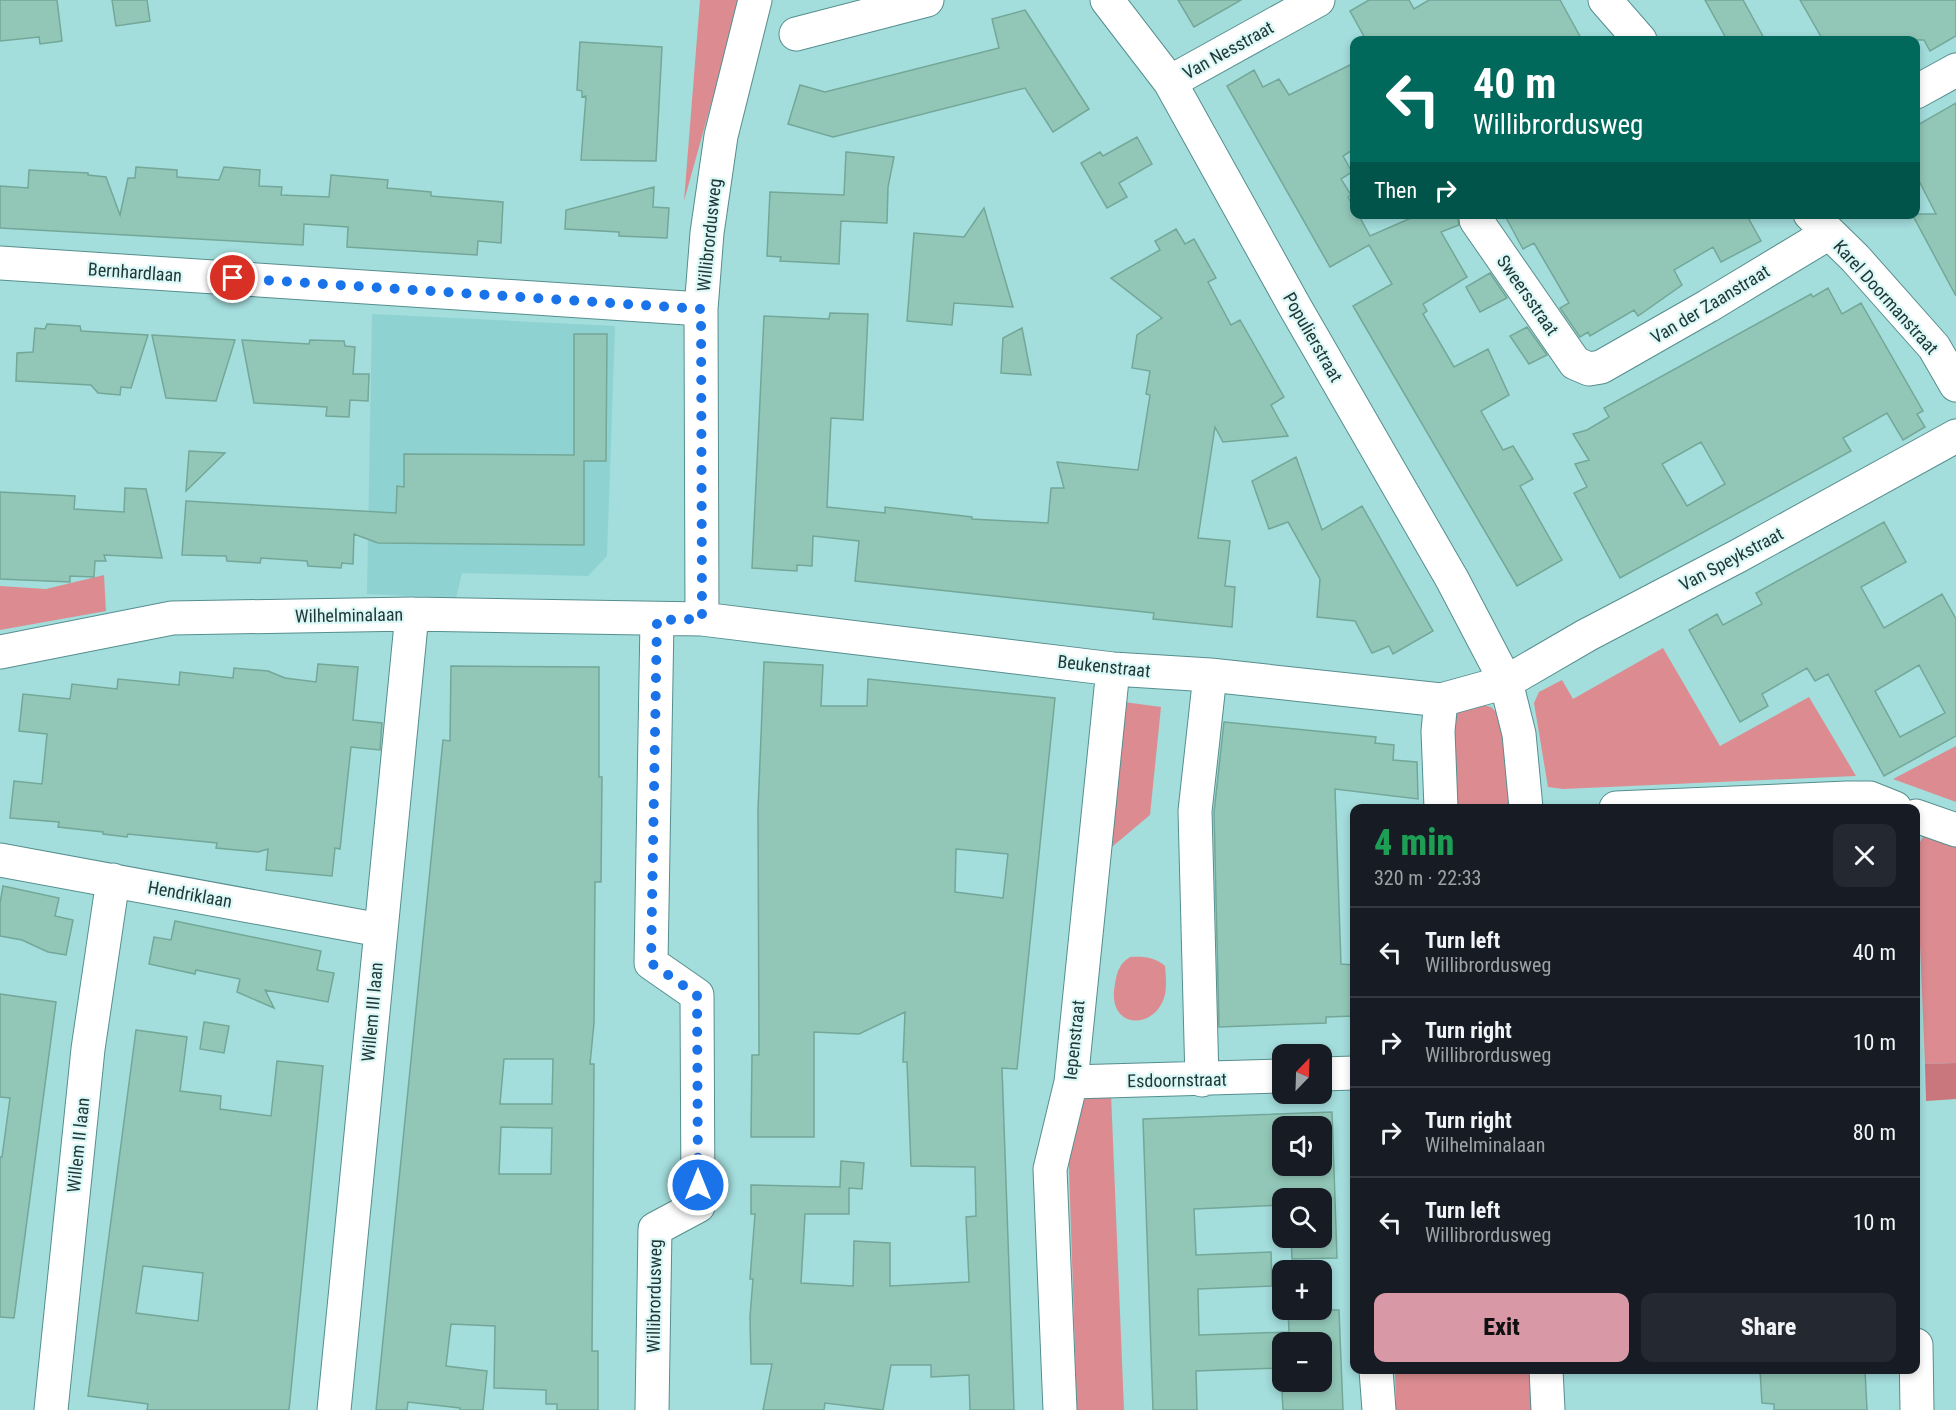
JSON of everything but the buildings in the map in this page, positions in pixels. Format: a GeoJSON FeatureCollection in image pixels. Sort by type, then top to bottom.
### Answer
{"type":"FeatureCollection","features":[{"type":"Feature","properties":{"kind":"street","name":"Willibrordusweg"},"geometry":{"type":"LineString","coordinates":[[702,619],[701,309],[707,233],[721,136],[755,0]]}},
{"type":"Feature","properties":{"kind":"street"},"geometry":{"type":"LineString","coordinates":[[796,34],[927,0]]}},
{"type":"Feature","properties":{"kind":"street","name":"Populierstraat"},"geometry":{"type":"LineString","coordinates":[[1107,0],[1170,82],[1295,307],[1452,579],[1506,682],[1519,734],[1526,804]]}},
{"type":"Feature","properties":{"kind":"street","name":"Van Nesstraat"},"geometry":{"type":"LineString","coordinates":[[1170,82],[1318,0]]}},
{"type":"Feature","properties":{"kind":"street"},"geometry":{"type":"LineString","coordinates":[[1615,3],[1637,36]]}},
{"type":"Feature","properties":{"kind":"street"},"geometry":{"type":"LineString","coordinates":[[1920,90],[1956,70]]}},
{"type":"Feature","properties":{"kind":"street","name":"Sweersstraat"},"geometry":{"type":"LineString","coordinates":[[1476,219],[1575,363],[1589,369]]}},
{"type":"Feature","properties":{"kind":"street","name":"Van der Zaanstraat"},"geometry":{"type":"LineString","coordinates":[[1589,369],[1601,367],[1630,351],[1819,224]]}},
{"type":"Feature","properties":{"kind":"street","name":"Karel Doormanstraat"},"geometry":{"type":"LineString","coordinates":[[1819,224],[1945,341],[1956,385]]}},
{"type":"Feature","properties":{"kind":"street","name":"Bernhardlaan"},"geometry":{"type":"LineString","coordinates":[[0,263],[701,309]]}},
{"type":"Feature","properties":{"kind":"street","name":"Van Speykstraat"},"geometry":{"type":"LineString","coordinates":[[1506,682],[1587,635],[1738,556],[1956,436]]}},
{"type":"Feature","properties":{"kind":"street","name":"Wilhelminalaan"},"geometry":{"type":"LineString","coordinates":[[0,652],[172,618],[412,614],[702,619]]}},
{"type":"Feature","properties":{"kind":"street","name":"Willem III laan"},"geometry":{"type":"LineString","coordinates":[[334,1410],[412,614]]}},
{"type":"Feature","properties":{"kind":"street","name":"Beukenstraat"},"geometry":{"type":"LineString","coordinates":[[702,619],[1113,669],[1210,675],[1441,700],[1506,682]]}},
{"type":"Feature","properties":{"kind":"street","name":"Willibrordusweg"},"geometry":{"type":"LineString","coordinates":[[652,1410],[655,1229],[698,1206],[697,995],[651,963],[657,620]]}},
{"type":"Feature","properties":{"kind":"street","name":"Iepenstraat"},"geometry":{"type":"LineString","coordinates":[[1060,1410],[1050,1169],[1071,1082],[1113,669]]}},
{"type":"Feature","properties":{"kind":"street"},"geometry":{"type":"LineString","coordinates":[[1202,1080],[1195,811],[1210,675]]}},
{"type":"Feature","properties":{"kind":"street"},"geometry":{"type":"LineString","coordinates":[[1441,700],[1438,731],[1441,804]]}},
{"type":"Feature","properties":{"kind":"street"},"geometry":{"type":"LineString","coordinates":[[1708,804],[1847,798],[1870,798],[1884,804]]}},
{"type":"Feature","properties":{"kind":"street"},"geometry":{"type":"LineString","coordinates":[[1920,817],[1956,830]]}},
{"type":"Feature","properties":{"kind":"street","name":"Hendriklaan"},"geometry":{"type":"LineString","coordinates":[[0,860],[380,930]]}},
{"type":"Feature","properties":{"kind":"street","name":"Willem II laan"},"geometry":{"type":"LineString","coordinates":[[51,1410],[88,1048],[113,880]]}},
{"type":"Feature","properties":{"kind":"street"},"geometry":{"type":"LineString","coordinates":[[1332,1073],[1350,1072]]}},
{"type":"Feature","properties":{"kind":"street","name":"Esdoornstraat"},"geometry":{"type":"LineString","coordinates":[[1071,1082],[1272,1076]]}},
{"type":"Feature","properties":{"kind":"street"},"geometry":{"type":"LineString","coordinates":[[1376,1374],[1379,1410]]}},
{"type":"Feature","properties":{"kind":"street"},"geometry":{"type":"LineString","coordinates":[[1546,1374],[1548,1410]]}},
{"type":"Feature","properties":{"kind":"street"},"geometry":{"type":"LineString","coordinates":[[1916,1374],[1917,1410]]}},
{"type":"Feature","properties":{"kind":"shaded area"},"geometry":{"type":"Polygon","coordinates":[[[700,0],[740,0],[684,201],[700,0]]]}},
{"type":"Feature","properties":{"kind":"shaded area"},"geometry":{"type":"Polygon","coordinates":[[[372,314],[615,326],[607,556],[588,576],[462,573],[456,598],[367,594],[372,314]]]}},
{"type":"Feature","properties":{"kind":"shaded area"},"geometry":{"type":"Polygon","coordinates":[[[104,575],[106,611],[0,630],[0,586],[46,589],[104,575]]]}},
{"type":"Feature","properties":{"kind":"shaded area"},"geometry":{"type":"Polygon","coordinates":[[[1663,648],[1720,746],[1809,697],[1856,776],[1563,789],[1548,787],[1534,703],[1539,692],[1562,680],[1573,699],[1663,648]]]}},
{"type":"Feature","properties":{"kind":"shaded area"},"geometry":{"type":"Polygon","coordinates":[[[1124,702],[1161,707],[1150,815],[1113,846],[1109,846],[1124,702]]]}},
{"type":"Feature","properties":{"kind":"shaded area"},"geometry":{"type":"Polygon","coordinates":[[[1479,704],[1491,707],[1502,718],[1513,804],[1456,804],[1449,717],[1459,708],[1479,704]]]}},
{"type":"Feature","properties":{"kind":"shaded area"},"geometry":{"type":"Polygon","coordinates":[[[1956,746],[1956,802],[1893,779],[1956,746]]]}},
{"type":"Feature","properties":{"kind":"shaded area"},"geometry":{"type":"Polygon","coordinates":[[[1930,834],[1956,844],[1956,1063],[1925,1064],[1920,944],[1920,842],[1923,837],[1930,834]]]}},
{"type":"Feature","properties":{"kind":"shaded area"},"geometry":{"type":"Polygon","coordinates":[[[1130,957],[1149,958],[1165,966],[1164,998],[1158,1009],[1141,1020],[1124,1017],[1117,1010],[1114,999],[1118,972],[1123,962],[1130,957]]]}},
{"type":"Feature","properties":{"kind":"shaded area"},"geometry":{"type":"Polygon","coordinates":[[[1956,1063],[1956,1099],[1926,1101],[1925,1064],[1956,1063]]]}},
{"type":"Feature","properties":{"kind":"shaded area"},"geometry":{"type":"Polygon","coordinates":[[[1111,1093],[1124,1410],[1077,1410],[1068,1139],[1082,1095],[1111,1093]]]}},
{"type":"Feature","properties":{"kind":"shaded area"},"geometry":{"type":"Polygon","coordinates":[[[1395,1374],[1535,1374],[1536,1410],[1396,1410],[1395,1374]]]}},
{"type":"Feature","properties":{"kind":"route"},"geometry":{"type":"LineString","coordinates":[[233,278],[701,309],[702,619],[657,620],[651,963],[697,995],[698,1185]]}}]}
